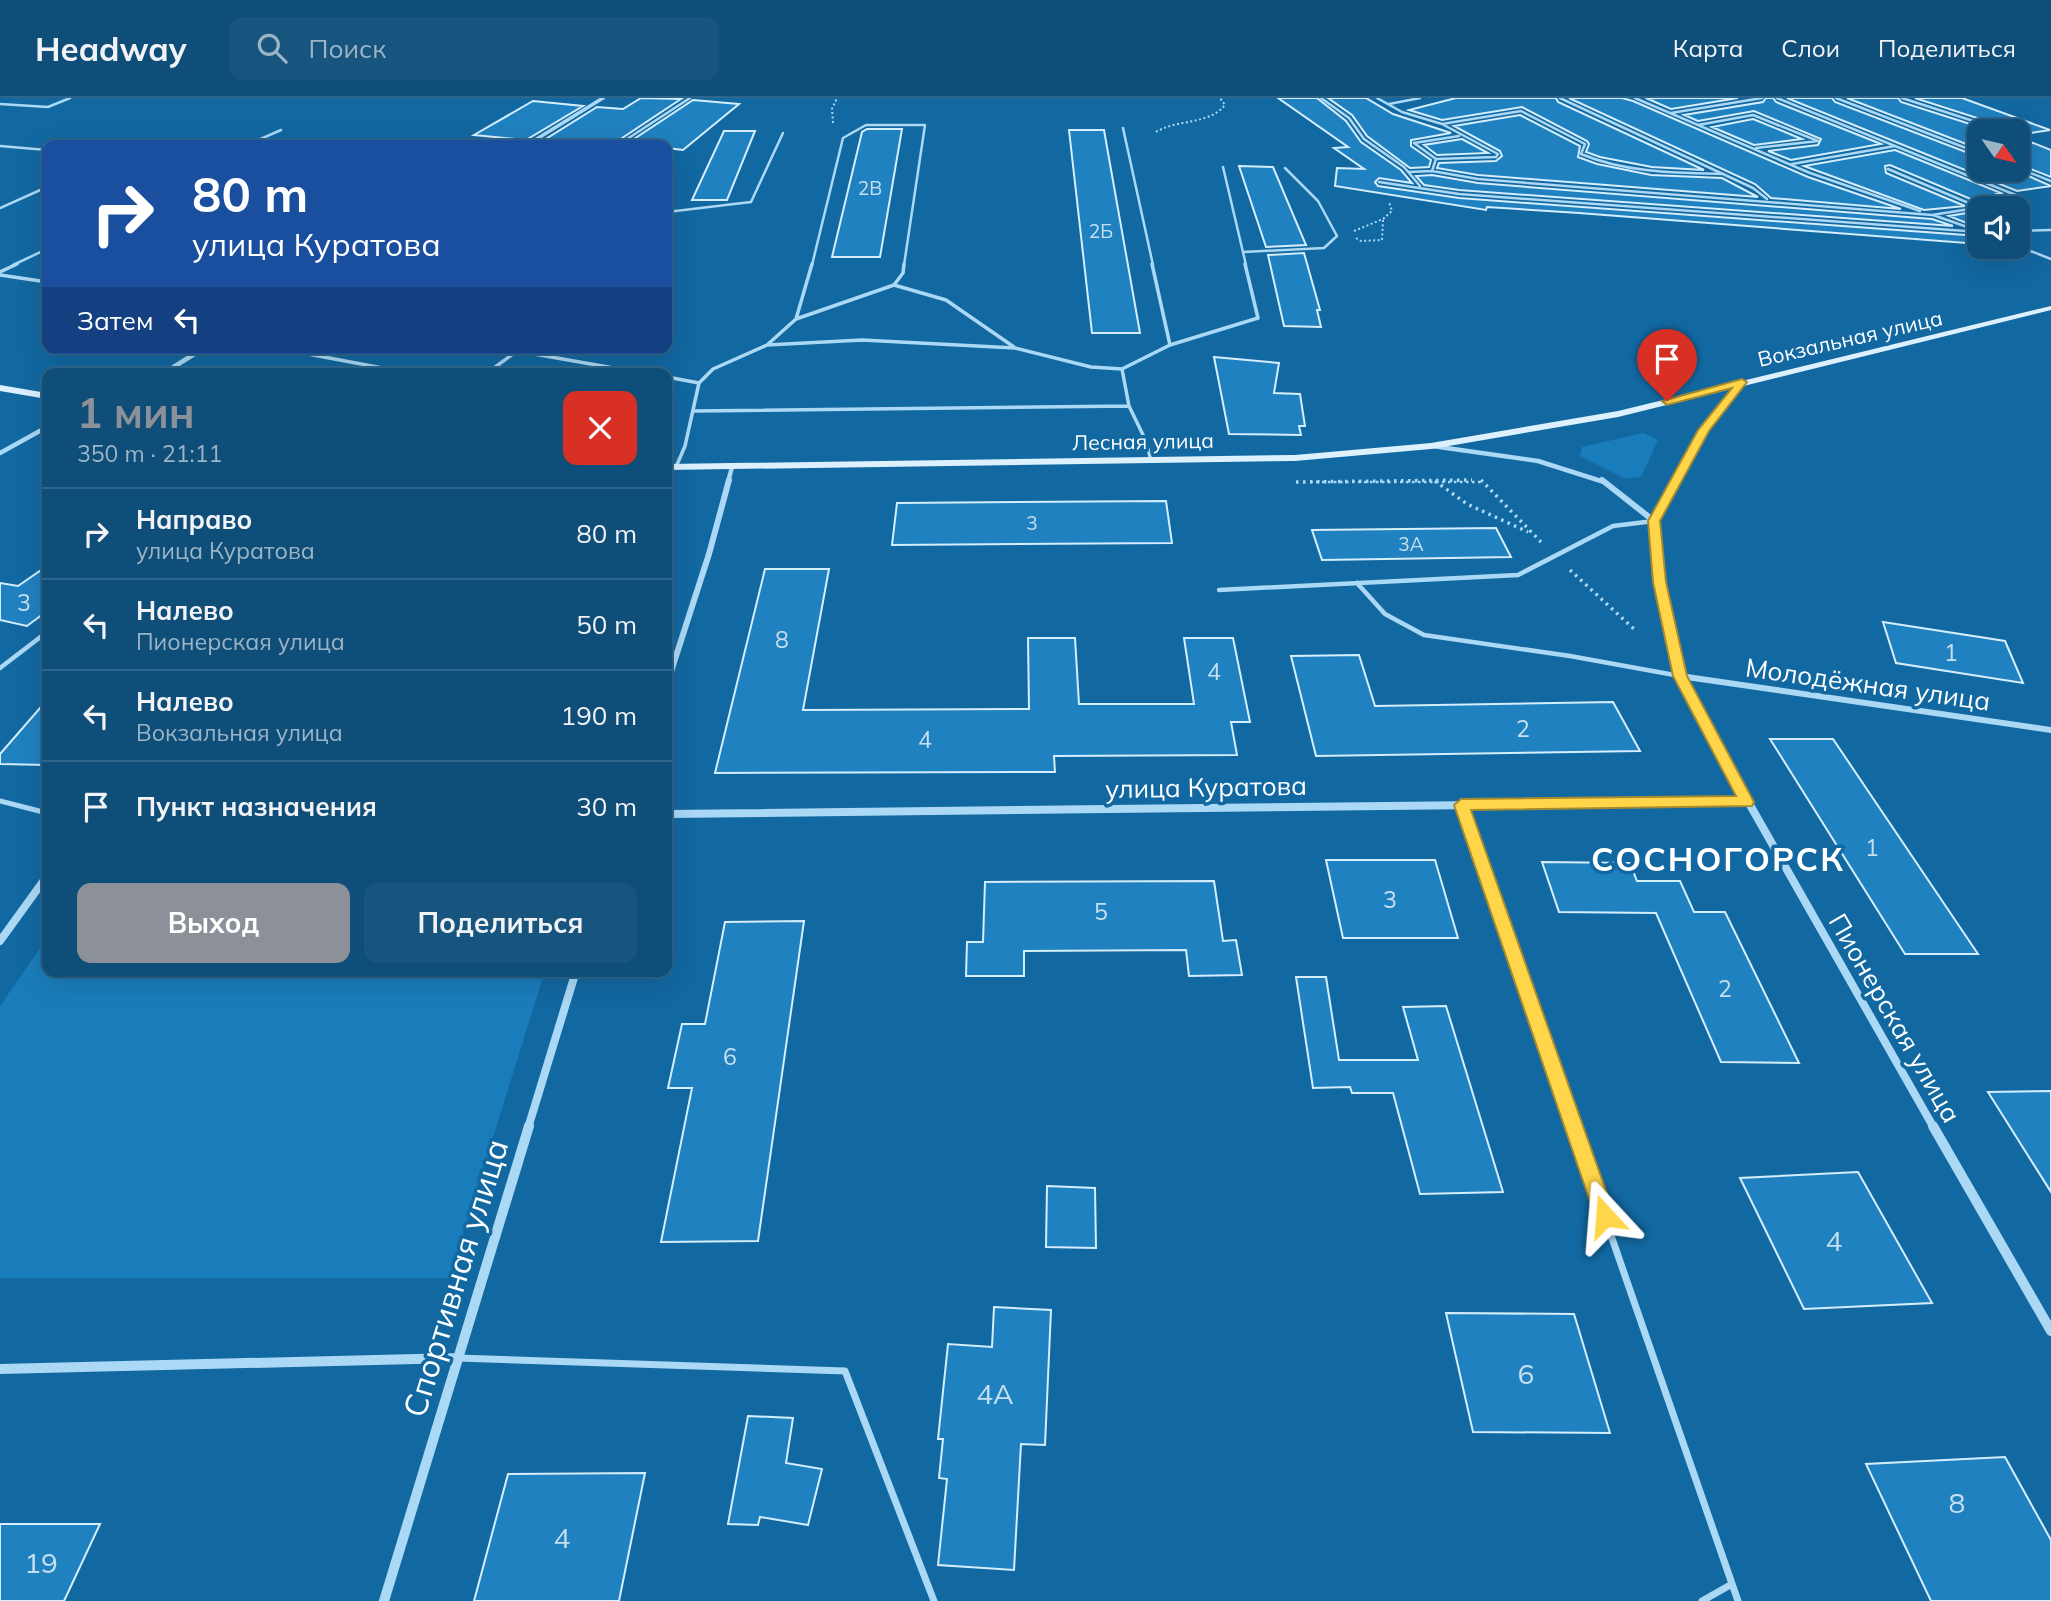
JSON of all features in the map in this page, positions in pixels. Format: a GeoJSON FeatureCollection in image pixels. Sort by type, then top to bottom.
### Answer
{"type":"FeatureCollection","features":[{"type":"Feature","properties":{"kind":"main road","name":"Вокзальная улица"},"geometry":{"type":"LineString","coordinates":[[1618,414],[2051,308]]}},
{"type":"Feature","properties":{"kind":"main road"},"geometry":{"type":"LineString","coordinates":[[0,388],[42,395]]}},
{"type":"Feature","properties":{"kind":"main road","name":"Лесная улица"},"geometry":{"type":"LineString","coordinates":[[672,467],[1296,458],[1431,446],[1618,414]]}},
{"type":"Feature","properties":{"kind":"street"},"geometry":{"type":"LineString","coordinates":[[535,140],[603,98]]}},
{"type":"Feature","properties":{"kind":"street"},"geometry":{"type":"LineString","coordinates":[[172,368],[194,354]]}},
{"type":"Feature","properties":{"kind":"street"},"geometry":{"type":"LineString","coordinates":[[1431,446],[1538,461],[1602,480],[1654,521],[1704,430],[1742,382]]}},
{"type":"Feature","properties":{"kind":"street"},"geometry":{"type":"LineString","coordinates":[[0,453],[42,430]]}},
{"type":"Feature","properties":{"kind":"street"},"geometry":{"type":"LineString","coordinates":[[672,669],[709,554],[733,467]]}},
{"type":"Feature","properties":{"kind":"street","name":"Пионерская улица"},"geometry":{"type":"LineString","coordinates":[[1654,521],[1660,582],[1680,676],[1747,802],[2051,1331]]}},
{"type":"Feature","properties":{"kind":"street","name":"Молодёжная улица"},"geometry":{"type":"LineString","coordinates":[[1680,676],[2051,730]]}},
{"type":"Feature","properties":{"kind":"street","name":"улица Куратова"},"geometry":{"type":"LineString","coordinates":[[672,814],[1747,802]]}},
{"type":"Feature","properties":{"kind":"street"},"geometry":{"type":"LineString","coordinates":[[0,941],[4,930],[42,882]]}},
{"type":"Feature","properties":{"kind":"street","name":"Спортивная улица"},"geometry":{"type":"LineString","coordinates":[[384,1601],[574,977]]}},
{"type":"Feature","properties":{"kind":"street"},"geometry":{"type":"LineString","coordinates":[[0,1369],[457,1358]]}},
{"type":"Feature","properties":{"kind":"lane"},"geometry":{"type":"LineString","coordinates":[[0,104],[48,107],[70,98]]}},
{"type":"Feature","properties":{"kind":"lane"},"geometry":{"type":"LineString","coordinates":[[626,140],[690,98]]}},
{"type":"Feature","properties":{"kind":"lane"},"geometry":{"type":"LineString","coordinates":[[1321,98],[1349,118],[1364,139],[1409,172],[1420,186]]}},
{"type":"Feature","properties":{"kind":"lane"},"geometry":{"type":"LineString","coordinates":[[1377,98],[1442,124],[1498,154],[1496,157],[1436,159],[1413,143],[1461,136]]}},
{"type":"Feature","properties":{"kind":"lane"},"geometry":{"type":"LineString","coordinates":[[1387,104],[1420,98]]}},
{"type":"Feature","properties":{"kind":"lane"},"geometry":{"type":"LineString","coordinates":[[1560,98],[1753,188],[1768,200]]}},
{"type":"Feature","properties":{"kind":"lane"},"geometry":{"type":"LineString","coordinates":[[1635,98],[1791,164],[1895,204],[1967,227]]}},
{"type":"Feature","properties":{"kind":"lane"},"geometry":{"type":"LineString","coordinates":[[1671,113],[1762,98]]}},
{"type":"Feature","properties":{"kind":"lane"},"geometry":{"type":"LineString","coordinates":[[1777,98],[2016,196]]}},
{"type":"Feature","properties":{"kind":"lane"},"geometry":{"type":"LineString","coordinates":[[1836,98],[1967,148]]}},
{"type":"Feature","properties":{"kind":"lane"},"geometry":{"type":"LineString","coordinates":[[1902,98],[1967,119]]}},
{"type":"Feature","properties":{"kind":"lane"},"geometry":{"type":"LineString","coordinates":[[1442,124],[1521,111],[1586,144],[1581,154],[1600,164],[1672,173],[1724,174]]}},
{"type":"Feature","properties":{"kind":"lane"},"geometry":{"type":"LineString","coordinates":[[1698,125],[1753,115],[1818,141],[1753,148]]}},
{"type":"Feature","properties":{"kind":"lane"},"geometry":{"type":"LineString","coordinates":[[672,467],[694,411],[699,383],[713,369],[766,345],[796,319],[894,285],[903,273],[925,125],[866,125],[843,138],[810,274],[796,319]]}},
{"type":"Feature","properties":{"kind":"lane"},"geometry":{"type":"LineString","coordinates":[[1123,128],[1170,345]]}},
{"type":"Feature","properties":{"kind":"lane"},"geometry":{"type":"LineString","coordinates":[[258,140],[281,130]]}},
{"type":"Feature","properties":{"kind":"lane"},"geometry":{"type":"LineString","coordinates":[[672,211],[751,202],[783,134]]}},
{"type":"Feature","properties":{"kind":"lane"},"geometry":{"type":"LineString","coordinates":[[0,145],[42,149]]}},
{"type":"Feature","properties":{"kind":"lane"},"geometry":{"type":"LineString","coordinates":[[1791,164],[1895,146]]}},
{"type":"Feature","properties":{"kind":"lane"},"geometry":{"type":"LineString","coordinates":[[1432,172],[1436,159]]}},
{"type":"Feature","properties":{"kind":"lane"},"geometry":{"type":"LineString","coordinates":[[766,345],[862,340],[1016,348],[1091,367],[1122,369],[1170,345],[1258,318],[1223,167]]}},
{"type":"Feature","properties":{"kind":"lane"},"geometry":{"type":"LineString","coordinates":[[1242,252],[1324,248],[1338,236],[1332,222],[1310,193],[1294,183],[1285,169]]}},
{"type":"Feature","properties":{"kind":"lane"},"geometry":{"type":"LineString","coordinates":[[1888,169],[1967,202]]}},
{"type":"Feature","properties":{"kind":"lane"},"geometry":{"type":"LineString","coordinates":[[1409,172],[1932,215],[1967,209]]}},
{"type":"Feature","properties":{"kind":"lane"},"geometry":{"type":"LineString","coordinates":[[2030,173],[2051,181]]}},
{"type":"Feature","properties":{"kind":"lane"},"geometry":{"type":"LineString","coordinates":[[1379,182],[1420,186],[1459,194],[1967,230]]}},
{"type":"Feature","properties":{"kind":"lane"},"geometry":{"type":"LineString","coordinates":[[0,208],[42,189]]}},
{"type":"Feature","properties":{"kind":"lane"},"geometry":{"type":"LineString","coordinates":[[2030,231],[2051,230]]}},
{"type":"Feature","properties":{"kind":"lane"},"geometry":{"type":"LineString","coordinates":[[0,273],[42,251]]}},
{"type":"Feature","properties":{"kind":"lane"},"geometry":{"type":"LineString","coordinates":[[2030,251],[2051,259]]}},
{"type":"Feature","properties":{"kind":"lane"},"geometry":{"type":"LineString","coordinates":[[0,273],[42,281]]}},
{"type":"Feature","properties":{"kind":"lane"},"geometry":{"type":"LineString","coordinates":[[894,285],[946,300],[1016,348]]}},
{"type":"Feature","properties":{"kind":"lane"},"geometry":{"type":"LineString","coordinates":[[308,354],[382,368]]}},
{"type":"Feature","properties":{"kind":"lane"},"geometry":{"type":"LineString","coordinates":[[494,368],[513,354]]}},
{"type":"Feature","properties":{"kind":"lane"},"geometry":{"type":"LineString","coordinates":[[540,354],[615,368]]}},
{"type":"Feature","properties":{"kind":"lane"},"geometry":{"type":"LineString","coordinates":[[1122,369],[1129,406],[1145,439],[1151,460]]}},
{"type":"Feature","properties":{"kind":"lane"},"geometry":{"type":"LineString","coordinates":[[672,378],[699,383]]}},
{"type":"Feature","properties":{"kind":"lane"},"geometry":{"type":"LineString","coordinates":[[694,411],[1129,406]]}},
{"type":"Feature","properties":{"kind":"lane"},"geometry":{"type":"LineString","coordinates":[[1219,590],[1518,575],[1613,526],[1654,521]]}},
{"type":"Feature","properties":{"kind":"lane"},"geometry":{"type":"LineString","coordinates":[[1357,583],[1385,614],[1424,635],[1570,656],[1680,676]]}},
{"type":"Feature","properties":{"kind":"lane"},"geometry":{"type":"LineString","coordinates":[[0,668],[42,636]]}},
{"type":"Feature","properties":{"kind":"lane"},"geometry":{"type":"LineString","coordinates":[[0,801],[42,812]]}},
{"type":"Feature","properties":{"kind":"lane"},"geometry":{"type":"LineString","coordinates":[[1461,805],[1738,1601]]}},
{"type":"Feature","properties":{"kind":"lane"},"geometry":{"type":"LineString","coordinates":[[457,1358],[845,1371],[934,1601]]}},
{"type":"Feature","properties":{"kind":"lane"},"geometry":{"type":"LineString","coordinates":[[1702,1601],[1732,1584]]}},
{"type":"Feature","properties":{"kind":"path"},"geometry":{"type":"LineString","coordinates":[[1156,132],[1177,121],[1219,114],[1225,105],[1220,98]]}},
{"type":"Feature","properties":{"kind":"path"},"geometry":{"type":"LineString","coordinates":[[1348,234],[1361,241],[1382,240],[1383,219]]}},
{"type":"Feature","properties":{"kind":"path"},"geometry":{"type":"LineString","coordinates":[[1360,228],[1373,224]]}},
{"type":"Feature","properties":{"kind":"path"},"geometry":{"type":"LineString","coordinates":[[1434,481],[1467,504],[1532,534]]}},
{"type":"Feature","properties":{"kind":"shaded area"},"geometry":{"type":"Polygon","coordinates":[[[1643,433],[1658,440],[1641,477],[1626,479],[1580,456],[1582,447],[1643,433]]]}},
{"type":"Feature","properties":{"kind":"shaded area"},"geometry":{"type":"Polygon","coordinates":[[[42,945],[42,977],[543,977],[449,1278],[0,1278],[0,1006],[42,945]]]}},
{"type":"Feature","properties":{"kind":"building"},"geometry":{"type":"Polygon","coordinates":[[[641,98],[681,99],[619,140],[544,140],[597,107],[623,109],[641,98]]]}},
{"type":"Feature","properties":{"kind":"building"},"geometry":{"type":"Polygon","coordinates":[[[1278,98],[1317,98],[1346,121],[1361,142],[1401,170],[1412,183],[1379,178],[1375,182],[1378,186],[1459,198],[1967,235],[1967,243],[1579,213],[1487,207],[1486,210],[1335,186],[1337,168],[1364,169],[1334,148],[1348,147],[1278,98]]]}},
{"type":"Feature","properties":{"kind":"building"},"geometry":{"type":"Polygon","coordinates":[[[1328,98],[1366,98],[1393,114],[1451,133],[1411,140],[1411,146],[1431,160],[1429,167],[1410,168],[1367,136],[1352,115],[1328,98]]]}},
{"type":"Feature","properties":{"kind":"building"},"geometry":{"type":"Polygon","coordinates":[[[1456,98],[1556,98],[1558,102],[1704,170],[1652,167],[1600,157],[1586,152],[1589,144],[1587,141],[1522,107],[1442,120],[1409,110],[1456,98]]]}},
{"type":"Feature","properties":{"kind":"building"},"geometry":{"type":"Polygon","coordinates":[[[1569,98],[1622,98],[1633,101],[1808,177],[1901,209],[1771,198],[1755,184],[1569,98]]]}},
{"type":"Feature","properties":{"kind":"building"},"geometry":{"type":"Polygon","coordinates":[[[1738,98],[1671,109],[1648,99],[1738,98]]]}},
{"type":"Feature","properties":{"kind":"building"},"geometry":{"type":"Polygon","coordinates":[[[1766,98],[1773,98],[1776,102],[1881,144],[1791,160],[1768,151],[1818,145],[1821,139],[1754,111],[1698,121],[1684,115],[1763,102],[1766,98]]]}},
{"type":"Feature","properties":{"kind":"building"},"geometry":{"type":"Polygon","coordinates":[[[1787,98],[1832,98],[1835,102],[1967,152],[1967,171],[1787,98]]]}},
{"type":"Feature","properties":{"kind":"building"},"geometry":{"type":"Polygon","coordinates":[[[1847,98],[1898,98],[1901,102],[1967,123],[1967,144],[1847,98]]]}},
{"type":"Feature","properties":{"kind":"building"},"geometry":{"type":"Polygon","coordinates":[[[1915,98],[1962,98],[2020,119],[1980,119],[1915,98]]]}},
{"type":"Feature","properties":{"kind":"building"},"geometry":{"type":"Polygon","coordinates":[[[693,100],[739,104],[683,150],[672,149],[672,140],[633,140],[693,100]]]}},
{"type":"Feature","properties":{"kind":"building"},"geometry":{"type":"Polygon","coordinates":[[[533,101],[583,106],[526,140],[474,135],[533,101]]]}},
{"type":"Feature","properties":{"kind":"building"},"geometry":{"type":"Polygon","coordinates":[[[1520,115],[1580,146],[1578,157],[1597,164],[1651,175],[1722,178],[1758,197],[1478,175],[1437,168],[1439,163],[1496,161],[1502,156],[1500,151],[1454,126],[1520,115]]]}},
{"type":"Feature","properties":{"kind":"building"},"geometry":{"type":"Polygon","coordinates":[[[1753,119],[1802,139],[1754,145],[1712,127],[1753,119]]]}},
{"type":"Feature","properties":{"kind":"building"},"geometry":{"type":"Polygon","coordinates":[[[2030,123],[2050,130],[2030,133],[2030,123]]]}},
{"type":"Feature","properties":{"kind":"building"},"geometry":{"type":"Polygon","coordinates":[[[867,129],[902,129],[880,257],[832,257],[862,132],[867,129]]]}},
{"type":"Feature","properties":{"kind":"building"},"geometry":{"type":"Polygon","coordinates":[[[1069,130],[1104,130],[1140,333],[1092,333],[1069,130]]]}},
{"type":"Feature","properties":{"kind":"building"},"geometry":{"type":"Polygon","coordinates":[[[724,131],[755,131],[727,200],[692,200],[724,131]]]}},
{"type":"Feature","properties":{"kind":"building"},"geometry":{"type":"Polygon","coordinates":[[[1462,139],[1488,153],[1437,155],[1424,145],[1462,139]]]}},
{"type":"Feature","properties":{"kind":"building"},"geometry":{"type":"Polygon","coordinates":[[[2030,142],[2051,150],[2051,177],[2030,169],[2030,142]]]}},
{"type":"Feature","properties":{"kind":"building"},"geometry":{"type":"Polygon","coordinates":[[[1895,150],[1967,179],[1967,182],[1974,182],[2001,193],[1997,194],[2002,196],[1967,198],[1890,165],[1885,166],[1886,173],[1965,206],[1924,210],[1804,166],[1895,150]]]}},
{"type":"Feature","properties":{"kind":"building"},"geometry":{"type":"Polygon","coordinates":[[[1239,166],[1273,167],[1306,245],[1266,247],[1239,166]]]}},
{"type":"Feature","properties":{"kind":"building"},"geometry":{"type":"Polygon","coordinates":[[[1432,175],[1478,183],[1932,219],[1953,226],[1459,190],[1424,185],[1416,176],[1432,175]]]}},
{"type":"Feature","properties":{"kind":"building"},"geometry":{"type":"Polygon","coordinates":[[[2030,177],[2051,186],[2017,191],[1995,182],[2030,182],[2030,177]]]}},
{"type":"Feature","properties":{"kind":"building"},"geometry":{"type":"Polygon","coordinates":[[[1967,213],[1967,223],[1949,216],[1967,213]]]}},
{"type":"Feature","properties":{"kind":"building"},"geometry":{"type":"Polygon","coordinates":[[[1304,253],[1320,310],[1317,310],[1321,327],[1284,326],[1268,255],[1304,253]]]}},
{"type":"Feature","properties":{"kind":"building"},"geometry":{"type":"Polygon","coordinates":[[[1214,357],[1279,363],[1274,393],[1300,394],[1305,426],[1299,426],[1301,435],[1229,434],[1214,357]]]}},
{"type":"Feature","properties":{"kind":"building"},"geometry":{"type":"Polygon","coordinates":[[[1166,501],[1172,543],[892,545],[897,503],[1166,501]]]}},
{"type":"Feature","properties":{"kind":"building"},"geometry":{"type":"Polygon","coordinates":[[[1496,528],[1511,557],[1322,560],[1312,530],[1496,528]]]}},
{"type":"Feature","properties":{"kind":"building"},"geometry":{"type":"Polygon","coordinates":[[[42,569],[42,615],[27,626],[0,620],[0,583],[18,586],[42,569]]]}},
{"type":"Feature","properties":{"kind":"building"},"geometry":{"type":"Polygon","coordinates":[[[765,569],[829,569],[803,710],[1029,709],[1028,638],[1075,638],[1079,704],[1194,704],[1184,638],[1233,638],[1250,722],[1231,722],[1237,755],[1054,756],[1055,772],[715,773],[765,569]]]}},
{"type":"Feature","properties":{"kind":"building"},"geometry":{"type":"Polygon","coordinates":[[[1883,622],[2005,641],[2023,683],[1896,663],[1883,622]]]}},
{"type":"Feature","properties":{"kind":"building"},"geometry":{"type":"Polygon","coordinates":[[[1359,655],[1375,706],[1613,702],[1640,751],[1316,756],[1291,656],[1359,655]]]}},
{"type":"Feature","properties":{"kind":"building"},"geometry":{"type":"Polygon","coordinates":[[[42,706],[42,765],[0,764],[0,754],[42,706]]]}},
{"type":"Feature","properties":{"kind":"building"},"geometry":{"type":"Polygon","coordinates":[[[1770,739],[1833,739],[1978,954],[1905,954],[1770,739]]]}},
{"type":"Feature","properties":{"kind":"building"},"geometry":{"type":"Polygon","coordinates":[[[1326,860],[1435,860],[1458,938],[1343,938],[1326,860]]]}},
{"type":"Feature","properties":{"kind":"building"},"geometry":{"type":"Polygon","coordinates":[[[1542,862],[1630,863],[1637,881],[1680,881],[1694,912],[1725,912],[1799,1063],[1721,1062],[1656,913],[1559,912],[1542,862]]]}},
{"type":"Feature","properties":{"kind":"building"},"geometry":{"type":"Polygon","coordinates":[[[1214,881],[1223,941],[1236,940],[1242,975],[1189,976],[1186,950],[1024,951],[1024,976],[966,976],[967,942],[983,942],[985,882],[1214,881]]]}},
{"type":"Feature","properties":{"kind":"building"},"geometry":{"type":"Polygon","coordinates":[[[804,921],[758,1241],[661,1242],[692,1088],[668,1088],[682,1024],[705,1024],[725,922],[804,921]]]}},
{"type":"Feature","properties":{"kind":"building"},"geometry":{"type":"Polygon","coordinates":[[[1296,977],[1326,977],[1339,1060],[1418,1060],[1403,1007],[1446,1006],[1503,1192],[1420,1194],[1393,1093],[1352,1093],[1350,1087],[1313,1088],[1296,977]]]}},
{"type":"Feature","properties":{"kind":"building"},"geometry":{"type":"Polygon","coordinates":[[[2051,1091],[2051,1192],[1988,1092],[2051,1091]]]}},
{"type":"Feature","properties":{"kind":"building"},"geometry":{"type":"Polygon","coordinates":[[[1858,1172],[1932,1303],[1804,1309],[1740,1178],[1858,1172]]]}},
{"type":"Feature","properties":{"kind":"building"},"geometry":{"type":"Polygon","coordinates":[[[1047,1186],[1095,1188],[1096,1248],[1046,1247],[1047,1186]]]}},
{"type":"Feature","properties":{"kind":"building"},"geometry":{"type":"Polygon","coordinates":[[[994,1307],[1051,1310],[1045,1445],[1021,1444],[1014,1570],[938,1565],[947,1479],[939,1478],[943,1439],[938,1439],[948,1344],[992,1347],[994,1307]]]}},
{"type":"Feature","properties":{"kind":"building"},"geometry":{"type":"Polygon","coordinates":[[[1446,1313],[1574,1314],[1610,1433],[1473,1432],[1446,1313]]]}},
{"type":"Feature","properties":{"kind":"building"},"geometry":{"type":"Polygon","coordinates":[[[748,1416],[793,1418],[786,1463],[822,1469],[808,1525],[760,1517],[758,1525],[728,1524],[748,1416]]]}},
{"type":"Feature","properties":{"kind":"building"},"geometry":{"type":"Polygon","coordinates":[[[2005,1457],[2051,1540],[2051,1601],[1931,1601],[1866,1464],[2005,1457]]]}},
{"type":"Feature","properties":{"kind":"building"},"geometry":{"type":"Polygon","coordinates":[[[645,1473],[619,1601],[474,1601],[508,1474],[645,1473]]]}},
{"type":"Feature","properties":{"kind":"building"},"geometry":{"type":"Polygon","coordinates":[[[0,1524],[100,1524],[64,1601],[0,1601],[0,1524]]]}},
{"type":"Feature","properties":{"kind":"district","name":"СОСНОГОРСК"},"geometry":{"type":"Point","coordinates":[1718,858]}},
{"type":"Feature","properties":{"kind":"route"},"geometry":{"type":"LineString","coordinates":[[1605,1216],[1461,805],[1747,802],[1680,676],[1660,582],[1654,521],[1704,430],[1742,382],[1667,401]]}}]}
